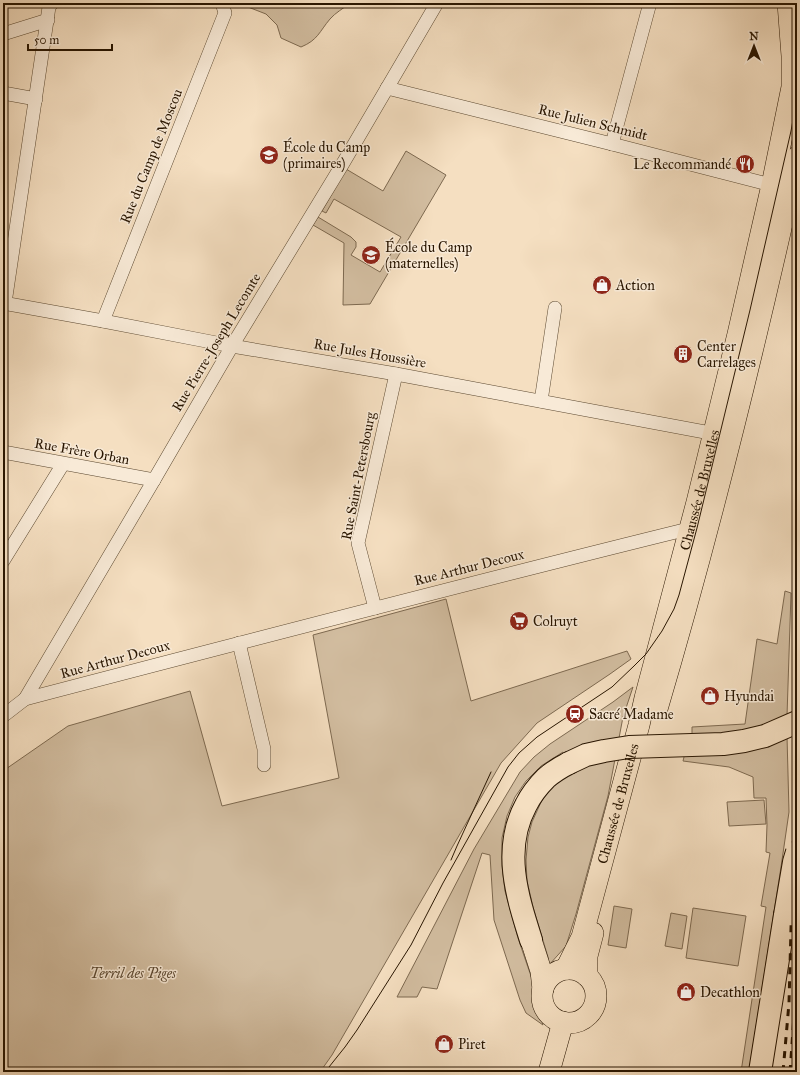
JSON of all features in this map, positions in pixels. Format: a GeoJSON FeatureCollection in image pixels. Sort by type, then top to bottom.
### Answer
{"type":"FeatureCollection","features":[{"type":"Feature","properties":{"kind":"highway"},"geometry":{"type":"LineString","coordinates":[[531,940],[520,906],[514,874],[513,849],[516,831],[522,812],[532,794],[546,778],[569,763],[586,755],[604,750],[629,747],[723,744],[744,741],[765,736],[797,722]]}},
{"type":"Feature","properties":{"kind":"highway"},"geometry":{"type":"LineString","coordinates":[[760,1072],[786,908],[797,852]]}},
{"type":"Feature","properties":{"kind":"main road","name":"Chaussée de Bruxelles"},"geometry":{"type":"LineString","coordinates":[[563,1022],[576,1022],[587,1016],[592,1011],[595,1004],[595,988],[588,976],[587,956],[616,861],[651,728],[722,436],[775,257],[792,87],[792,56],[788,3]]}},
{"type":"Feature","properties":{"kind":"main road","name":"Chaussée de Bruxelles"},"geometry":{"type":"LineString","coordinates":[[781,187],[797,157]]}},
{"type":"Feature","properties":{"kind":"main road","name":"Chaussée de Bruxelles"},"geometry":{"type":"LineString","coordinates":[[566,969],[582,938],[639,726],[645,698],[699,528]]}},
{"type":"Feature","properties":{"kind":"main road"},"geometry":{"type":"LineString","coordinates":[[531,940],[541,971],[543,989],[542,998],[545,1007],[549,1014],[563,1022],[549,1072]]}},
{"type":"Feature","properties":{"kind":"main road"},"geometry":{"type":"LineString","coordinates":[[543,989],[550,977],[555,973],[566,969],[576,969],[588,976]]}},
{"type":"Feature","properties":{"kind":"street"},"geometry":{"type":"LineString","coordinates":[[4,303],[49,7],[52,3]]}},
{"type":"Feature","properties":{"kind":"street","name":"Rue du Camp de Moscou"},"geometry":{"type":"LineString","coordinates":[[103,321],[225,13],[222,3]]}},
{"type":"Feature","properties":{"kind":"street","name":"Rue Pierre-Joseph Lecomte"},"geometry":{"type":"LineString","coordinates":[[25,699],[232,346],[342,165],[437,3]]}},
{"type":"Feature","properties":{"kind":"street"},"geometry":{"type":"LineString","coordinates":[[612,144],[650,3]]}},
{"type":"Feature","properties":{"kind":"street"},"geometry":{"type":"LineString","coordinates":[[3,34],[48,20]]}},
{"type":"Feature","properties":{"kind":"street","name":"Rue Julien Schmidt"},"geometry":{"type":"LineString","coordinates":[[387,88],[781,187]]}},
{"type":"Feature","properties":{"kind":"street"},"geometry":{"type":"LineString","coordinates":[[3,93],[36,99]]}},
{"type":"Feature","properties":{"kind":"street","name":"Rue Jules Houssière"},"geometry":{"type":"LineString","coordinates":[[4,303],[232,346],[396,374],[722,436]]}},
{"type":"Feature","properties":{"kind":"street"},"geometry":{"type":"LineString","coordinates":[[541,401],[556,308]]}},
{"type":"Feature","properties":{"kind":"street","name":"Rue Saint-Petersbourg"},"geometry":{"type":"LineString","coordinates":[[374,608],[358,543],[396,374]]}},
{"type":"Feature","properties":{"kind":"street","name":"Rue Frère Orban"},"geometry":{"type":"LineString","coordinates":[[3,452],[154,480]]}},
{"type":"Feature","properties":{"kind":"street"},"geometry":{"type":"LineString","coordinates":[[3,561],[63,464]]}},
{"type":"Feature","properties":{"kind":"street","name":"Rue Arthur Decoux"},"geometry":{"type":"LineString","coordinates":[[3,716],[25,699],[374,608],[680,531],[699,528]]}},
{"type":"Feature","properties":{"kind":"street"},"geometry":{"type":"LineString","coordinates":[[239,643],[264,749],[264,764]]}},
{"type":"Feature","properties":{"kind":"green space"},"geometry":{"type":"Polygon","coordinates":[[[250,3],[350,3],[332,17],[311,42],[301,47],[281,38],[277,25],[266,14],[248,7],[250,3]]]}},
{"type":"Feature","properties":{"kind":"green space"},"geometry":{"type":"Polygon","coordinates":[[[406,151],[446,175],[370,304],[343,305],[344,243],[313,225],[318,217],[351,237],[356,242],[356,247],[351,255],[380,272],[401,237],[334,199],[326,213],[322,211],[346,169],[383,191],[406,151]]]}},
{"type":"Feature","properties":{"kind":"green space"},"geometry":{"type":"Polygon","coordinates":[[[785,591],[791,593],[787,716],[748,730],[722,735],[692,735],[692,727],[745,724],[757,639],[777,644],[785,591]]]}},
{"type":"Feature","properties":{"kind":"green space","name":"Terril des Piges"},"geometry":{"type":"Polygon","coordinates":[[[446,599],[471,701],[627,651],[631,659],[537,723],[501,763],[332,1055],[320,1072],[3,1072],[3,771],[68,726],[190,691],[222,806],[339,778],[313,635],[446,599]]]}},
{"type":"Feature","properties":{"kind":"green space"},"geometry":{"type":"Polygon","coordinates":[[[633,687],[623,717],[608,796],[576,914],[566,946],[549,965],[527,881],[526,860],[528,837],[532,822],[542,800],[551,787],[572,773],[563,752],[541,766],[526,781],[515,797],[507,816],[502,838],[502,866],[505,891],[518,938],[533,982],[535,998],[543,1025],[526,1013],[520,1000],[494,920],[490,855],[482,853],[437,989],[422,987],[417,997],[397,997],[474,849],[520,772],[534,757],[550,744],[633,687]]]}},
{"type":"Feature","properties":{"kind":"green space"},"geometry":{"type":"Polygon","coordinates":[[[787,736],[789,812],[749,1072],[741,1072],[766,907],[761,906],[770,853],[766,852],[766,798],[754,798],[753,777],[729,767],[683,761],[685,753],[787,736]]]}},
{"type":"Feature","properties":{"kind":"green space"},"geometry":{"type":"Polygon","coordinates":[[[764,800],[766,824],[729,826],[727,802],[764,800]]]}},
{"type":"Feature","properties":{"kind":"green space"},"geometry":{"type":"Polygon","coordinates":[[[614,906],[632,909],[626,948],[608,945],[614,906]]]}},
{"type":"Feature","properties":{"kind":"green space"},"geometry":{"type":"Polygon","coordinates":[[[693,908],[746,916],[738,966],[686,958],[693,908]]]}},
{"type":"Feature","properties":{"kind":"green space"},"geometry":{"type":"Polygon","coordinates":[[[671,913],[687,916],[682,949],[665,946],[671,913]]]}},
{"type":"Feature","properties":{"kind":"tram line"},"geometry":{"type":"LineString","coordinates":[[796,3],[797,22]]}},
{"type":"Feature","properties":{"kind":"tram line"},"geometry":{"type":"LineString","coordinates":[[325,1072],[357,1030],[411,945],[443,883],[508,767],[519,753],[537,737],[612,687],[646,654],[662,631],[674,609],[697,528],[750,310],[791,131],[797,98]]}},
{"type":"Feature","properties":{"kind":"tram line"},"geometry":{"type":"LineString","coordinates":[[451,860],[491,772]]}},
{"type":"Feature","properties":{"kind":"railway"},"geometry":{"type":"LineString","coordinates":[[783,1072],[789,1003],[797,644]]}},
{"type":"Feature","properties":{"kind":"railway"},"geometry":{"type":"LineString","coordinates":[[790,1072],[797,954]]}},
{"type":"Feature","properties":{"kind":"place","name":"École du Camp (primaires)"},"geometry":{"type":"Point","coordinates":[269,155]}},
{"type":"Feature","properties":{"kind":"place","name":"Le Recommandé"},"geometry":{"type":"Point","coordinates":[745,164]}},
{"type":"Feature","properties":{"kind":"place","name":"École du Camp (maternelles)"},"geometry":{"type":"Point","coordinates":[371,255]}},
{"type":"Feature","properties":{"kind":"place","name":"Action"},"geometry":{"type":"Point","coordinates":[602,285]}},
{"type":"Feature","properties":{"kind":"place","name":"Center Carrelages"},"geometry":{"type":"Point","coordinates":[683,354]}},
{"type":"Feature","properties":{"kind":"place","name":"Colruyt"},"geometry":{"type":"Point","coordinates":[519,621]}},
{"type":"Feature","properties":{"kind":"place","name":"Hyundai"},"geometry":{"type":"Point","coordinates":[710,696]}},
{"type":"Feature","properties":{"kind":"place","name":"Sacré Madame"},"geometry":{"type":"Point","coordinates":[575,714]}},
{"type":"Feature","properties":{"kind":"place","name":"Decathlon"},"geometry":{"type":"Point","coordinates":[686,992]}},
{"type":"Feature","properties":{"kind":"place","name":"Piret"},"geometry":{"type":"Point","coordinates":[444,1044]}}]}
